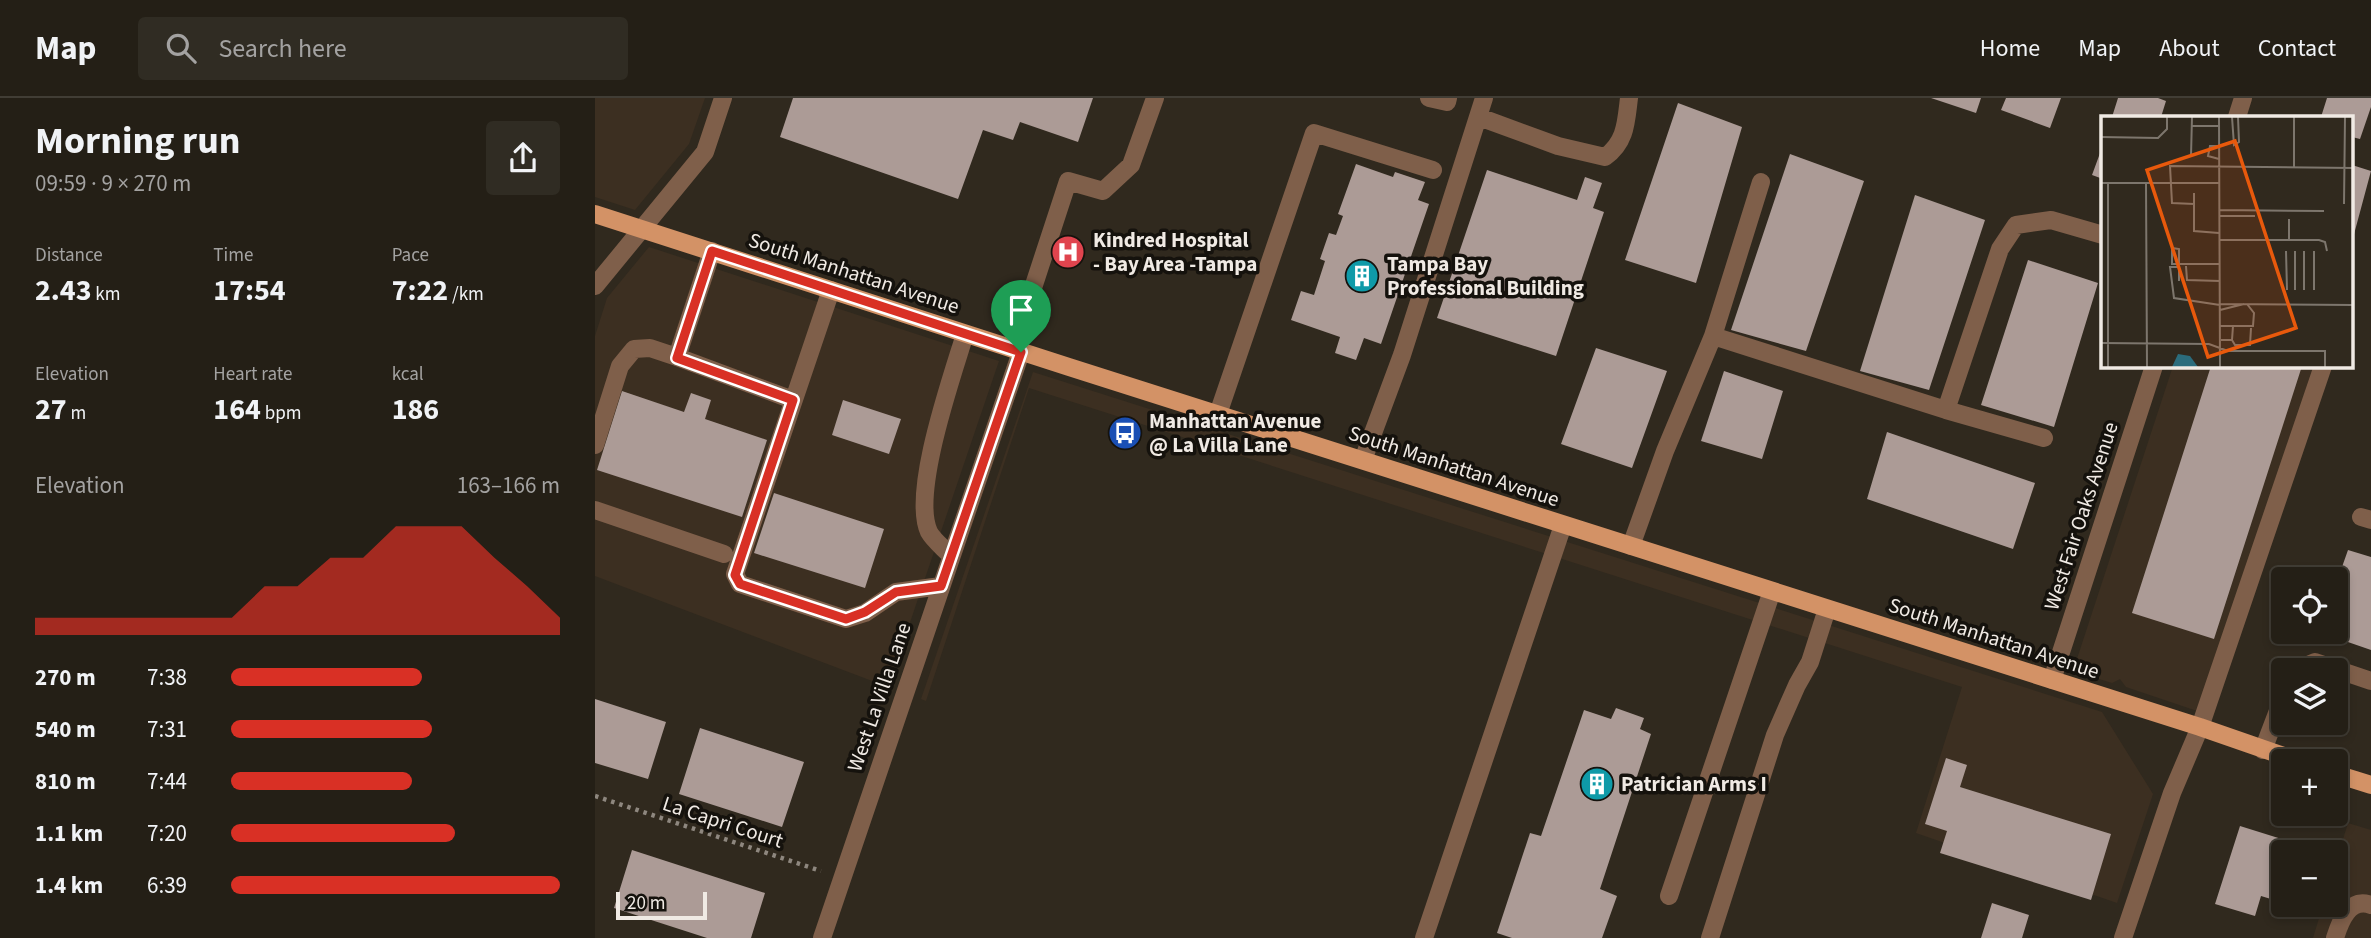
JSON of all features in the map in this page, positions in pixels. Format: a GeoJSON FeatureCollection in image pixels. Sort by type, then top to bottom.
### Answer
{"type":"FeatureCollection","features":[{"type":"Feature","properties":{"kind":"main road","name":"South Manhattan Avenue"},"geometry":{"type":"LineString","coordinates":[[595,214],[2200,727],[2271,753]]}},
{"type":"Feature","properties":{"kind":"main road"},"geometry":{"type":"LineString","coordinates":[[2348,778],[2371,785]]}},
{"type":"Feature","properties":{"kind":"street"},"geometry":{"type":"LineString","coordinates":[[595,286],[705,152],[723,98]]}},
{"type":"Feature","properties":{"kind":"street","name":"West La Villa Lane"},"geometry":{"type":"LineString","coordinates":[[822,938],[951,556],[1068,181],[1103,191],[1131,165],[1155,98]]}},
{"type":"Feature","properties":{"kind":"street"},"geometry":{"type":"LineString","coordinates":[[1429,98],[1447,102],[1448,98]]}},
{"type":"Feature","properties":{"kind":"street"},"geometry":{"type":"LineString","coordinates":[[1363,460],[1402,355],[1484,98]]}},
{"type":"Feature","properties":{"kind":"street"},"geometry":{"type":"LineString","coordinates":[[1479,117],[1558,146],[1605,157],[1618,148],[1629,98]]}},
{"type":"Feature","properties":{"kind":"street"},"geometry":{"type":"LineString","coordinates":[[2237,116],[2243,98]]}},
{"type":"Feature","properties":{"kind":"street"},"geometry":{"type":"LineString","coordinates":[[1218,414],[1314,133],[1433,170]]}},
{"type":"Feature","properties":{"kind":"street"},"geometry":{"type":"LineString","coordinates":[[1631,546],[1665,451],[1713,336],[1761,182]]}},
{"type":"Feature","properties":{"kind":"street"},"geometry":{"type":"LineString","coordinates":[[1946,410],[2000,249],[2015,225],[2052,220],[2101,234]]}},
{"type":"Feature","properties":{"kind":"street"},"geometry":{"type":"LineString","coordinates":[[677,358],[712,251]]}},
{"type":"Feature","properties":{"kind":"street"},"geometry":{"type":"LineString","coordinates":[[831,290],[735,575],[740,584],[846,619],[865,612],[896,592],[941,586]]}},
{"type":"Feature","properties":{"kind":"street"},"geometry":{"type":"LineString","coordinates":[[951,556],[930,533],[923,502],[931,454],[965,334]]}},
{"type":"Feature","properties":{"kind":"street"},"geometry":{"type":"LineString","coordinates":[[1713,336],[1946,410],[2044,438]]}},
{"type":"Feature","properties":{"kind":"street"},"geometry":{"type":"LineString","coordinates":[[595,445],[620,366],[634,349],[650,348],[793,400]]}},
{"type":"Feature","properties":{"kind":"street","name":"West Fair Oaks Avenue"},"geometry":{"type":"LineString","coordinates":[[2052,680],[2153,368]]}},
{"type":"Feature","properties":{"kind":"street"},"geometry":{"type":"LineString","coordinates":[[2123,938],[2177,780],[2200,727],[2322,368]]}},
{"type":"Feature","properties":{"kind":"street"},"geometry":{"type":"LineString","coordinates":[[595,510],[724,554]]}},
{"type":"Feature","properties":{"kind":"street"},"geometry":{"type":"LineString","coordinates":[[1424,938],[1563,525]]}},
{"type":"Feature","properties":{"kind":"street"},"geometry":{"type":"LineString","coordinates":[[1669,896],[1772,591]]}},
{"type":"Feature","properties":{"kind":"street"},"geometry":{"type":"LineString","coordinates":[[1710,938],[1775,735],[1810,662],[1827,608]]}},
{"type":"Feature","properties":{"kind":"street"},"geometry":{"type":"LineString","coordinates":[[2348,673],[2371,681]]}},
{"type":"Feature","properties":{"kind":"street"},"geometry":{"type":"LineString","coordinates":[[2263,750],[2271,729]]}},
{"type":"Feature","properties":{"kind":"street"},"geometry":{"type":"LineString","coordinates":[[2335,938],[2342,916],[2353,906],[2365,902],[2371,905]]}},
{"type":"Feature","properties":{"kind":"path","name":"La Capri Court"},"geometry":{"type":"LineString","coordinates":[[595,796],[841,877]]}},
{"type":"Feature","properties":{"kind":"shaded area"},"geometry":{"type":"Polygon","coordinates":[[[595,98],[705,98],[689,144],[635,210],[595,197],[595,98]]]}},
{"type":"Feature","properties":{"kind":"shaded area"},"geometry":{"type":"Polygon","coordinates":[[[649,247],[999,361],[888,687],[595,576],[595,336],[607,298],[649,247]]]}},
{"type":"Feature","properties":{"kind":"shaded area"},"geometry":{"type":"Polygon","coordinates":[[[2172,368],[2331,368],[2206,714],[2126,687],[2120,679],[2112,683],[2073,671],[2172,368]]]}},
{"type":"Feature","properties":{"kind":"shaded area"},"geometry":{"type":"Polygon","coordinates":[[[1033,372],[2102,712],[2153,794],[2117,903],[1916,833],[1962,687],[1029,388],[926,701],[921,699],[1033,372]]]}},
{"type":"Feature","properties":{"kind":"shaded area"},"geometry":{"type":"Polygon","coordinates":[[[2348,823],[2371,830],[2371,938],[2313,938],[2319,917],[2348,917],[2348,840],[2343,840],[2348,823]]]}},
{"type":"Feature","properties":{"kind":"building"},"geometry":{"type":"Polygon","coordinates":[[[793,98],[1093,98],[1078,142],[1020,122],[1013,140],[983,130],[958,199],[780,137],[793,98]]]}},
{"type":"Feature","properties":{"kind":"building"},"geometry":{"type":"Polygon","coordinates":[[[1931,98],[1981,98],[1976,113],[1931,98]]]}},
{"type":"Feature","properties":{"kind":"building"},"geometry":{"type":"Polygon","coordinates":[[[2006,98],[2061,98],[2050,128],[2001,110],[2006,98]]]}},
{"type":"Feature","properties":{"kind":"building"},"geometry":{"type":"Polygon","coordinates":[[[2118,98],[2158,98],[2166,101],[2161,116],[2112,116],[2118,98]]]}},
{"type":"Feature","properties":{"kind":"building"},"geometry":{"type":"Polygon","coordinates":[[[2327,98],[2371,98],[2371,107],[2360,139],[2353,137],[2353,116],[2321,116],[2327,98]]]}},
{"type":"Feature","properties":{"kind":"building"},"geometry":{"type":"Polygon","coordinates":[[[1678,103],[1742,127],[1696,283],[1625,260],[1678,103]]]}},
{"type":"Feature","properties":{"kind":"building"},"geometry":{"type":"Polygon","coordinates":[[[2101,150],[2101,178],[2092,175],[2101,150]]]}},
{"type":"Feature","properties":{"kind":"building"},"geometry":{"type":"Polygon","coordinates":[[[1790,154],[1864,181],[1806,351],[1731,330],[1790,154]]]}},
{"type":"Feature","properties":{"kind":"building","name":"Tampa Bay Professional Building"},"geometry":{"type":"Polygon","coordinates":[[[1356,164],[1393,177],[1395,172],[1425,182],[1418,200],[1429,204],[1381,344],[1364,338],[1356,360],[1335,353],[1340,337],[1291,320],[1301,291],[1314,295],[1325,261],[1320,259],[1329,233],[1336,235],[1343,216],[1338,214],[1356,164]]]}},
{"type":"Feature","properties":{"kind":"building"},"geometry":{"type":"Polygon","coordinates":[[[2353,165],[2371,171],[2353,238],[2353,165]]]}},
{"type":"Feature","properties":{"kind":"building"},"geometry":{"type":"Polygon","coordinates":[[[1487,170],[1577,200],[1585,177],[1602,183],[1593,208],[1604,212],[1556,356],[1437,318],[1487,170]]]}},
{"type":"Feature","properties":{"kind":"building"},"geometry":{"type":"Polygon","coordinates":[[[1915,195],[1985,220],[1929,390],[1860,371],[1915,195]]]}},
{"type":"Feature","properties":{"kind":"building"},"geometry":{"type":"Polygon","coordinates":[[[2028,260],[2098,283],[2054,427],[1981,405],[2028,260]]]}},
{"type":"Feature","properties":{"kind":"building"},"geometry":{"type":"Polygon","coordinates":[[[1596,348],[1667,371],[1632,468],[1561,444],[1596,348]]]}},
{"type":"Feature","properties":{"kind":"building"},"geometry":{"type":"Polygon","coordinates":[[[2210,368],[2301,368],[2214,639],[2132,613],[2210,368]]]}},
{"type":"Feature","properties":{"kind":"building"},"geometry":{"type":"Polygon","coordinates":[[[1724,371],[1783,391],[1762,459],[1701,441],[1724,371]]]}},
{"type":"Feature","properties":{"kind":"building"},"geometry":{"type":"Polygon","coordinates":[[[622,391],[684,412],[691,393],[711,400],[705,419],[767,440],[742,517],[597,470],[622,391]]]}},
{"type":"Feature","properties":{"kind":"building"},"geometry":{"type":"Polygon","coordinates":[[[843,400],[901,419],[889,454],[832,435],[843,400]]]}},
{"type":"Feature","properties":{"kind":"building"},"geometry":{"type":"Polygon","coordinates":[[[1887,432],[2035,483],[2013,549],[1867,499],[1887,432]]]}},
{"type":"Feature","properties":{"kind":"building"},"geometry":{"type":"Polygon","coordinates":[[[774,493],[884,529],[865,588],[754,553],[774,493]]]}},
{"type":"Feature","properties":{"kind":"building"},"geometry":{"type":"Polygon","coordinates":[[[2348,550],[2371,557],[2371,650],[2348,642],[2348,567],[2342,567],[2348,550]]]}},
{"type":"Feature","properties":{"kind":"building"},"geometry":{"type":"Polygon","coordinates":[[[595,699],[666,722],[648,779],[595,763],[595,699]]]}},
{"type":"Feature","properties":{"kind":"building","name":"Patrician Arms I"},"geometry":{"type":"Polygon","coordinates":[[[1616,708],[1644,718],[1640,729],[1651,734],[1600,889],[1617,896],[1602,938],[1512,938],[1497,933],[1530,833],[1541,836],[1584,710],[1611,719],[1616,708]]]}},
{"type":"Feature","properties":{"kind":"building"},"geometry":{"type":"Polygon","coordinates":[[[700,728],[804,762],[782,827],[679,794],[700,728]]]}},
{"type":"Feature","properties":{"kind":"building"},"geometry":{"type":"Polygon","coordinates":[[[1946,758],[1967,765],[1960,787],[2111,834],[2091,900],[1940,853],[1947,831],[1925,824],[1946,758]]]}},
{"type":"Feature","properties":{"kind":"building"},"geometry":{"type":"Polygon","coordinates":[[[2240,826],[2285,840],[2271,840],[2271,899],[2261,896],[2255,916],[2215,904],[2240,826]]]}},
{"type":"Feature","properties":{"kind":"building"},"geometry":{"type":"Polygon","coordinates":[[[632,850],[765,893],[751,938],[707,938],[614,908],[632,850]]]}},
{"type":"Feature","properties":{"kind":"building"},"geometry":{"type":"Polygon","coordinates":[[[1992,903],[2029,915],[2022,938],[1981,938],[1992,903]]]}},
{"type":"Feature","properties":{"kind":"place","name":"Kindred Hospital - Bay Area -Tampa"},"geometry":{"type":"Point","coordinates":[1068,252]}},
{"type":"Feature","properties":{"kind":"place","name":"Tampa Bay Professional Building"},"geometry":{"type":"Point","coordinates":[1362,276]}},
{"type":"Feature","properties":{"kind":"place","name":"Manhattan Avenue @ La Villa Lane"},"geometry":{"type":"Point","coordinates":[1125,433]}},
{"type":"Feature","properties":{"kind":"place","name":"Patrician Arms I"},"geometry":{"type":"Point","coordinates":[1597,784]}},
{"type":"Feature","properties":{"kind":"route"},"geometry":{"type":"LineString","coordinates":[[712,251],[1021,352],[941,586],[896,592],[865,612],[846,619],[740,584],[735,575],[793,400],[677,358],[712,251]]}}]}
